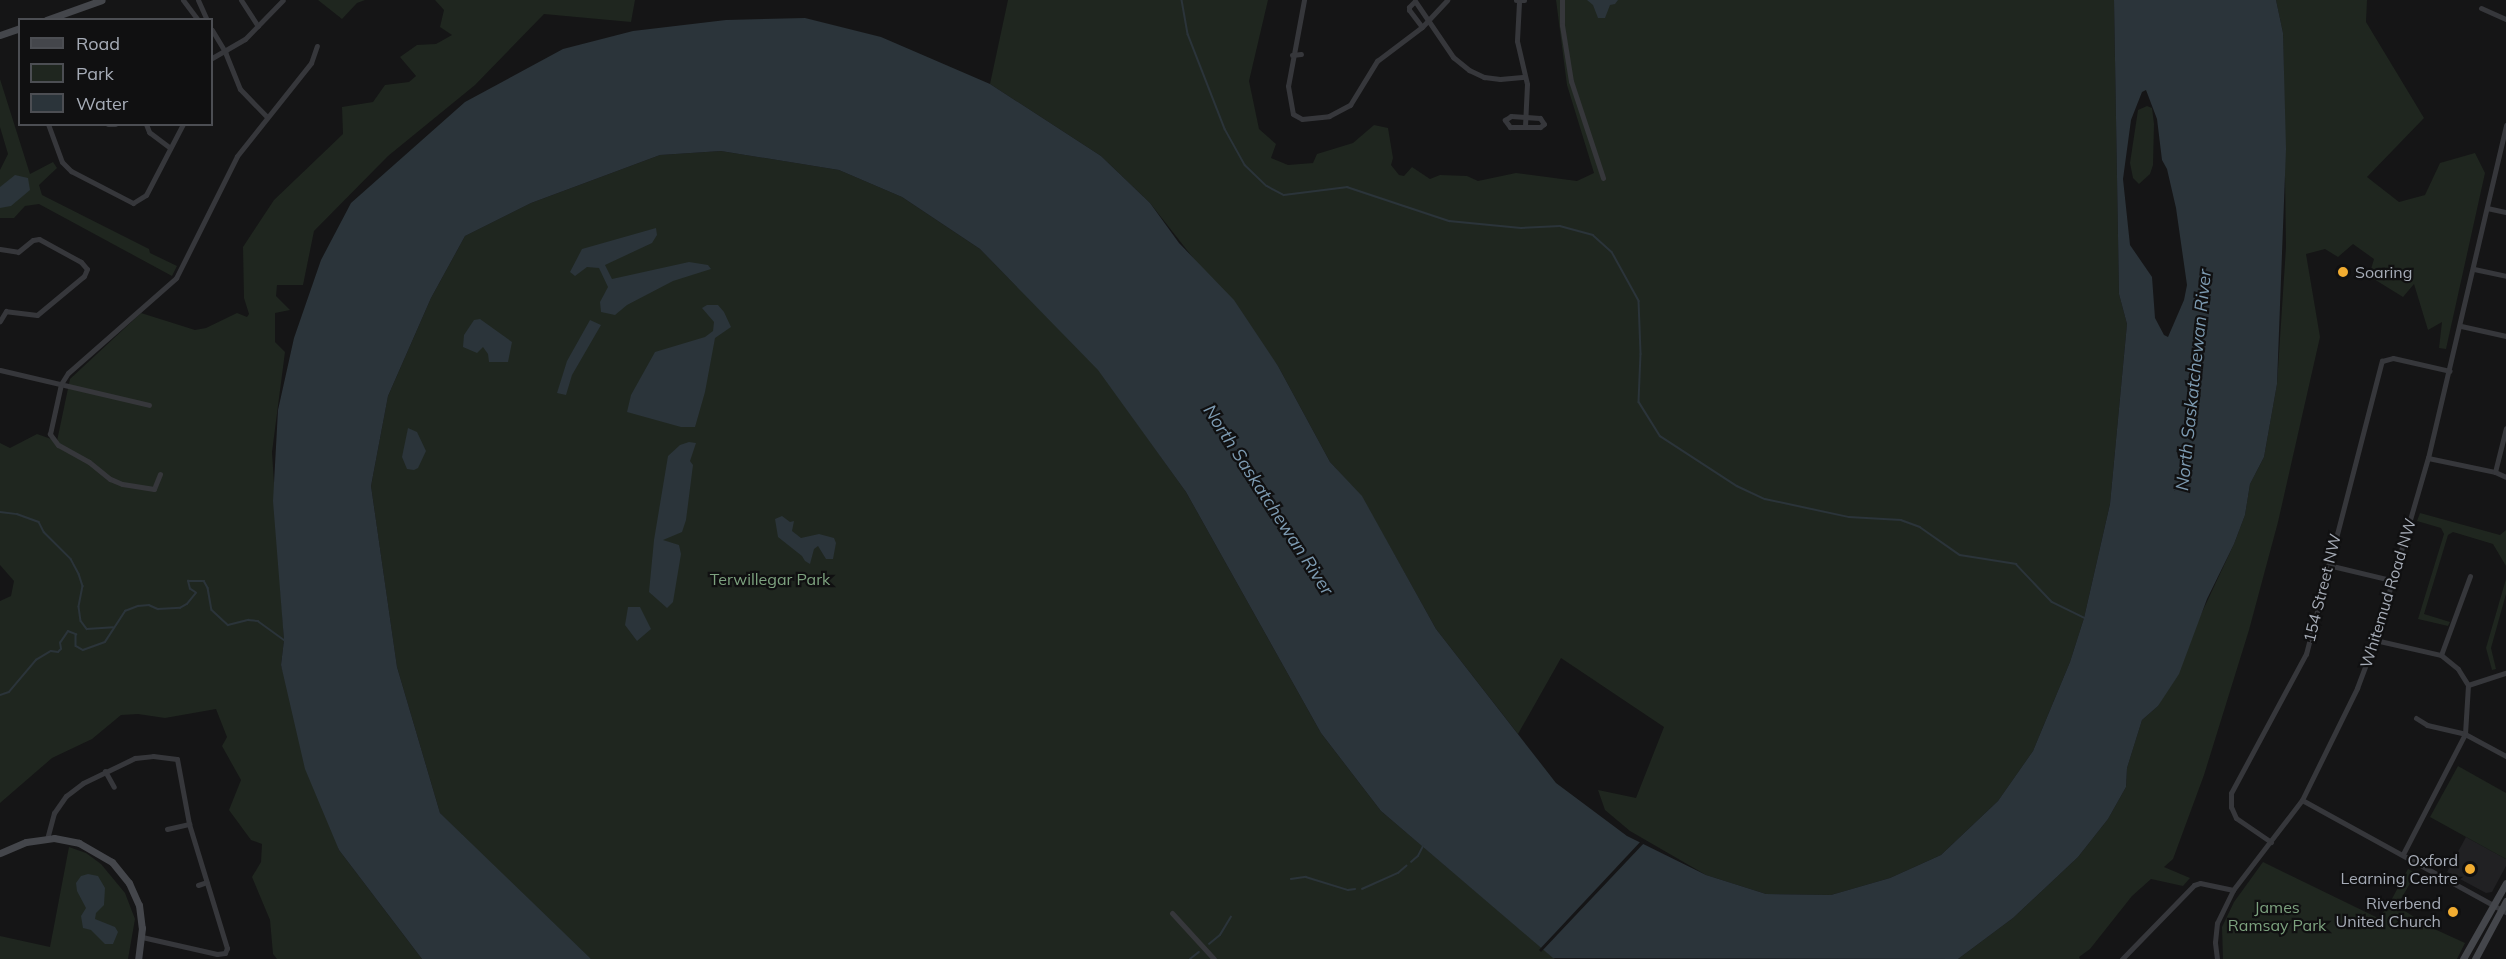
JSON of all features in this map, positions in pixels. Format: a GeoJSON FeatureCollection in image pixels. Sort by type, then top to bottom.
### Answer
{"type":"FeatureCollection","features":[{"type":"Feature","properties":{"kind":"street"},"geometry":{"type":"LineString","coordinates":[[52,18],[102,0]]}},
{"type":"Feature","properties":{"kind":"street"},"geometry":{"type":"LineString","coordinates":[[183,0],[196,18]]}},
{"type":"Feature","properties":{"kind":"street"},"geometry":{"type":"LineString","coordinates":[[198,0],[206,18]]}},
{"type":"Feature","properties":{"kind":"street"},"geometry":{"type":"LineString","coordinates":[[240,0],[258,26]]}},
{"type":"Feature","properties":{"kind":"street"},"geometry":{"type":"LineString","coordinates":[[213,58],[245,39],[283,0]]}},
{"type":"Feature","properties":{"kind":"street"},"geometry":{"type":"LineString","coordinates":[[1304,0],[1288,86],[1293,114],[1302,120],[1329,116],[1350,105],[1377,61],[1425,25],[1447,0]]}},
{"type":"Feature","properties":{"kind":"street"},"geometry":{"type":"LineString","coordinates":[[1562,0],[1562,25],[1571,81],[1603,178]]}},
{"type":"Feature","properties":{"kind":"street"},"geometry":{"type":"LineString","coordinates":[[1520,1],[1516,30],[1527,84],[1525,127]]}},
{"type":"Feature","properties":{"kind":"street"},"geometry":{"type":"LineString","coordinates":[[2481,8],[2506,19]]}},
{"type":"Feature","properties":{"kind":"street"},"geometry":{"type":"LineString","coordinates":[[1425,25],[1458,62],[1469,70],[1484,77],[1500,79],[1525,76]]}},
{"type":"Feature","properties":{"kind":"street"},"geometry":{"type":"LineString","coordinates":[[0,35],[18,29]]}},
{"type":"Feature","properties":{"kind":"street"},"geometry":{"type":"LineString","coordinates":[[213,34],[225,52],[240,89],[267,117]]}},
{"type":"Feature","properties":{"kind":"street"},"geometry":{"type":"LineString","coordinates":[[160,474],[154,489],[118,483],[52,440],[51,431],[61,384],[68,373],[176,278],[237,156],[311,63],[317,46]]}},
{"type":"Feature","properties":{"kind":"street"},"geometry":{"type":"LineString","coordinates":[[1292,55],[1301,54]]}},
{"type":"Feature","properties":{"kind":"street"},"geometry":{"type":"LineString","coordinates":[[1511,116],[1525,116],[1540,118],[1544,124],[1540,127],[1525,127],[1510,127],[1505,120],[1511,116]]}},
{"type":"Feature","properties":{"kind":"street","name":"Whitemud Road NW"},"geometry":{"type":"LineString","coordinates":[[2217,959],[2215,942],[2217,923],[2233,890],[2302,800],[2357,688],[2375,640],[2428,458],[2487,208],[2504,147],[2506,124]]}},
{"type":"Feature","properties":{"kind":"street"},"geometry":{"type":"LineString","coordinates":[[49,126],[62,162],[71,171],[133,203],[146,195],[182,126]]}},
{"type":"Feature","properties":{"kind":"street"},"geometry":{"type":"LineString","coordinates":[[147,126],[149,132],[169,147]]}},
{"type":"Feature","properties":{"kind":"street"},"geometry":{"type":"LineString","coordinates":[[2487,208],[2506,212]]}},
{"type":"Feature","properties":{"kind":"street"},"geometry":{"type":"LineString","coordinates":[[0,249],[18,252],[33,240],[39,239],[81,262],[87,269],[84,276],[38,315],[31,316],[6,311],[0,321]]}},
{"type":"Feature","properties":{"kind":"street"},"geometry":{"type":"LineString","coordinates":[[2474,269],[2506,276]]}},
{"type":"Feature","properties":{"kind":"street"},"geometry":{"type":"LineString","coordinates":[[2461,326],[2506,336]]}},
{"type":"Feature","properties":{"kind":"street","name":"154 Street NW"},"geometry":{"type":"LineString","coordinates":[[2271,842],[2236,818],[2230,802],[2232,789],[2301,667],[2382,361],[2393,358],[2450,371]]}},
{"type":"Feature","properties":{"kind":"street"},"geometry":{"type":"LineString","coordinates":[[0,370],[149,405]]}},
{"type":"Feature","properties":{"kind":"street"},"geometry":{"type":"LineString","coordinates":[[2495,472],[2506,428]]}},
{"type":"Feature","properties":{"kind":"street"},"geometry":{"type":"LineString","coordinates":[[2428,458],[2495,472],[2506,477]]}},
{"type":"Feature","properties":{"kind":"street"},"geometry":{"type":"LineString","coordinates":[[2328,566],[2391,580]]}},
{"type":"Feature","properties":{"kind":"street"},"geometry":{"type":"LineString","coordinates":[[2441,655],[2470,576]]}},
{"type":"Feature","properties":{"kind":"street"},"geometry":{"type":"LineString","coordinates":[[2375,640],[2441,655],[2458,669],[2468,685],[2465,734],[2403,854]]}},
{"type":"Feature","properties":{"kind":"street"},"geometry":{"type":"LineString","coordinates":[[2468,685],[2506,673]]}},
{"type":"Feature","properties":{"kind":"street"},"geometry":{"type":"LineString","coordinates":[[2416,717],[2427,725],[2465,734],[2506,756]]}},
{"type":"Feature","properties":{"kind":"street"},"geometry":{"type":"LineString","coordinates":[[47,838],[54,813],[66,796],[105,771],[135,758],[153,756],[177,759],[189,824],[226,944],[225,953],[142,937]]}},
{"type":"Feature","properties":{"kind":"street"},"geometry":{"type":"LineString","coordinates":[[105,771],[114,787]]}},
{"type":"Feature","properties":{"kind":"street"},"geometry":{"type":"LineString","coordinates":[[2302,800],[2500,909]]}},
{"type":"Feature","properties":{"kind":"street"},"geometry":{"type":"LineString","coordinates":[[167,829],[189,824]]}},
{"type":"Feature","properties":{"kind":"street"},"geometry":{"type":"LineString","coordinates":[[0,853],[26,842],[47,838],[79,843],[102,854],[117,867],[135,894],[141,917],[142,937],[138,959]]}},
{"type":"Feature","properties":{"kind":"street"},"geometry":{"type":"LineString","coordinates":[[198,885],[207,882]]}},
{"type":"Feature","properties":{"kind":"street"},"geometry":{"type":"LineString","coordinates":[[2122,959],[2194,885],[2200,883],[2233,890]]}},
{"type":"Feature","properties":{"kind":"street"},"geometry":{"type":"LineString","coordinates":[[2475,959],[2500,909],[2506,883]]}},
{"type":"Feature","properties":{"kind":"street"},"geometry":{"type":"LineString","coordinates":[[2463,959],[2506,901]]}},
{"type":"Feature","properties":{"kind":"street"},"geometry":{"type":"LineString","coordinates":[[1172,913],[1214,959]]}},
{"type":"Feature","properties":{"kind":"shaded area"},"geometry":{"type":"Polygon","coordinates":[[[2466,837],[2506,859],[2506,866],[2492,892],[2486,893],[2447,872],[2466,837]]]}},
{"type":"Feature","properties":{"kind":"green space"},"geometry":{"type":"Polygon","coordinates":[[[318,0],[365,0],[357,3],[342,19],[318,0]]]}},
{"type":"Feature","properties":{"kind":"green space"},"geometry":{"type":"Polygon","coordinates":[[[435,0],[635,0],[631,22],[544,14],[475,85],[388,156],[314,231],[303,285],[277,285],[276,296],[290,310],[275,313],[275,342],[285,352],[272,452],[284,640],[281,665],[339,850],[422,959],[277,959],[273,954],[270,920],[252,877],[261,862],[262,844],[251,840],[229,810],[241,780],[222,746],[227,737],[216,709],[165,718],[138,714],[121,715],[92,739],[52,758],[0,803],[0,601],[11,596],[14,581],[0,565],[0,443],[10,448],[37,434],[57,441],[70,379],[141,313],[195,330],[206,328],[237,313],[247,317],[249,314],[244,298],[243,247],[274,200],[343,134],[342,107],[373,102],[385,85],[409,82],[416,76],[400,57],[417,45],[436,44],[452,35],[440,27],[444,10],[435,0]]]}},
{"type":"Feature","properties":{"kind":"green space"},"geometry":{"type":"Polygon","coordinates":[[[1008,0],[1268,0],[1249,81],[1259,129],[1276,144],[1271,158],[1288,165],[1313,163],[1317,154],[1353,143],[1374,125],[1388,128],[1393,158],[1391,165],[1399,175],[1404,176],[1412,167],[1430,179],[1440,175],[1467,176],[1478,181],[1516,173],[1577,181],[1594,173],[1567,85],[1556,0],[2114,0],[2119,294],[2127,324],[2110,504],[2084,618],[2070,662],[2033,751],[1998,801],[1941,855],[1890,878],[1831,895],[1766,894],[1706,875],[1630,831],[1605,810],[1598,790],[1636,798],[1664,727],[1561,658],[1518,734],[1436,629],[1362,497],[1330,462],[1278,366],[1150,203],[1101,156],[990,84],[1008,0]]]}},
{"type":"Feature","properties":{"kind":"green space"},"geometry":{"type":"Polygon","coordinates":[[[2276,0],[2367,0],[2366,22],[2424,118],[2367,177],[2399,202],[2425,195],[2440,163],[2475,153],[2485,173],[2446,349],[2439,348],[2442,322],[2428,330],[2414,284],[2403,297],[2369,276],[2374,259],[2353,244],[2338,257],[2325,249],[2306,254],[2320,337],[2278,522],[2249,630],[2204,775],[2173,859],[2164,867],[2190,878],[2183,886],[2151,879],[2132,896],[2090,949],[2079,957],[2080,959],[1958,959],[2013,918],[2078,857],[2108,819],[2126,787],[2127,768],[2142,720],[2158,706],[2234,544],[2245,515],[2250,484],[2264,457],[2277,384],[2286,247],[2283,33],[2276,0]]]}},
{"type":"Feature","properties":{"kind":"green space"},"geometry":{"type":"Polygon","coordinates":[[[0,79],[30,174],[53,162],[57,168],[39,185],[42,195],[149,249],[150,253],[177,266],[172,276],[39,204],[25,206],[14,218],[0,218],[0,170],[8,154],[0,127],[0,79]]]}},
{"type":"Feature","properties":{"kind":"green space"},"geometry":{"type":"Polygon","coordinates":[[[2147,106],[2152,108],[2154,124],[2153,165],[2150,174],[2139,184],[2133,178],[2130,163],[2138,110],[2147,106]]]}},
{"type":"Feature","properties":{"kind":"green space","name":"Terwillegar Park"},"geometry":{"type":"Polygon","coordinates":[[[721,151],[839,170],[902,197],[980,249],[1099,370],[1186,492],[1321,733],[1381,811],[1555,959],[591,959],[583,954],[440,813],[397,667],[371,486],[388,396],[431,298],[465,236],[531,203],[660,155],[721,151]]]}},
{"type":"Feature","properties":{"kind":"green space"},"geometry":{"type":"Polygon","coordinates":[[[2420,513],[2500,535],[2506,530],[2506,566],[2493,544],[2453,532],[2448,535],[2424,614],[2450,622],[2448,626],[2418,619],[2444,534],[2441,528],[2417,521],[2420,513]]]}},
{"type":"Feature","properties":{"kind":"green space"},"geometry":{"type":"Polygon","coordinates":[[[2506,579],[2506,594],[2491,648],[2496,669],[2492,670],[2486,648],[2506,579]]]}},
{"type":"Feature","properties":{"kind":"green space"},"geometry":{"type":"Polygon","coordinates":[[[2458,766],[2506,793],[2506,859],[2430,817],[2458,766]]]}},
{"type":"Feature","properties":{"kind":"green space"},"geometry":{"type":"Polygon","coordinates":[[[69,847],[86,853],[101,864],[125,893],[135,919],[128,959],[0,959],[0,936],[50,947],[69,847]]]}},
{"type":"Feature","properties":{"kind":"green space","name":"James Ramsay Park"},"geometry":{"type":"Polygon","coordinates":[[[2263,862],[2378,918],[2387,908],[2408,869],[2416,873],[2397,906],[2430,927],[2465,943],[2457,959],[2223,959],[2222,927],[2234,902],[2263,862]]]}},
{"type":"Feature","properties":{"kind":"water"},"geometry":{"type":"Polygon","coordinates":[[[1587,0],[1618,0],[1615,4],[1610,5],[1605,18],[1598,18],[1593,5],[1587,0]]]}},
{"type":"Feature","properties":{"kind":"water","name":"North Saskatchewan River"},"geometry":{"type":"Polygon","coordinates":[[[2114,0],[2276,0],[2283,33],[2286,149],[2277,384],[2264,457],[2250,484],[2245,515],[2234,544],[2207,599],[2179,674],[2158,706],[2142,720],[2127,768],[2126,787],[2108,819],[2078,857],[2013,918],[1958,959],[1553,958],[1381,811],[1321,733],[1186,492],[1098,370],[980,249],[902,197],[839,170],[721,151],[660,155],[531,203],[465,236],[431,298],[388,396],[371,486],[397,667],[440,813],[591,959],[422,959],[339,850],[305,769],[281,665],[284,640],[273,501],[278,410],[294,338],[321,260],[351,203],[465,102],[563,49],[633,31],[726,20],[805,18],[881,37],[990,84],[1101,156],[1150,203],[1179,243],[1234,300],[1278,366],[1330,462],[1362,496],[1436,629],[1556,783],[1627,836],[1706,875],[1766,894],[1831,895],[1890,878],[1941,855],[1998,801],[2033,751],[2070,662],[2084,618],[2110,504],[2127,324],[2119,294],[2114,0]],[[2146,90],[2142,92],[2131,120],[2123,179],[2130,245],[2152,277],[2155,318],[2164,335],[2168,337],[2184,300],[2187,285],[2176,208],[2167,169],[2162,160],[2157,119],[2146,90]]]}},
{"type":"Feature","properties":{"kind":"water"},"geometry":{"type":"Polygon","coordinates":[[[15,175],[28,178],[30,190],[11,206],[0,208],[0,187],[15,175]]]}},
{"type":"Feature","properties":{"kind":"water"},"geometry":{"type":"Polygon","coordinates":[[[656,228],[657,235],[652,243],[605,265],[612,279],[689,262],[708,265],[711,269],[673,281],[627,305],[615,315],[601,312],[600,302],[608,287],[599,268],[587,267],[575,276],[570,272],[582,249],[656,228]]]}},
{"type":"Feature","properties":{"kind":"water"},"geometry":{"type":"Polygon","coordinates":[[[707,305],[718,305],[731,327],[715,338],[705,392],[695,427],[681,427],[627,412],[631,395],[655,352],[705,337],[713,331],[714,322],[702,308],[707,305]]]}},
{"type":"Feature","properties":{"kind":"water"},"geometry":{"type":"Polygon","coordinates":[[[480,319],[512,342],[508,362],[489,362],[488,354],[483,347],[477,353],[463,347],[464,335],[474,320],[480,319]]]}},
{"type":"Feature","properties":{"kind":"water"},"geometry":{"type":"Polygon","coordinates":[[[590,320],[601,325],[572,375],[566,395],[557,393],[567,361],[590,320]]]}},
{"type":"Feature","properties":{"kind":"water"},"geometry":{"type":"Polygon","coordinates":[[[408,428],[417,432],[426,451],[418,468],[414,470],[407,469],[402,457],[408,428]]]}},
{"type":"Feature","properties":{"kind":"water"},"geometry":{"type":"Polygon","coordinates":[[[689,442],[696,443],[690,461],[693,465],[686,520],[682,532],[663,540],[679,545],[681,554],[673,602],[667,608],[649,592],[654,540],[668,456],[680,445],[689,442]]]}},
{"type":"Feature","properties":{"kind":"water"},"geometry":{"type":"Polygon","coordinates":[[[782,516],[790,522],[794,521],[792,531],[801,538],[819,534],[834,538],[836,543],[833,559],[826,559],[818,546],[814,549],[810,564],[805,561],[778,537],[775,519],[782,516]]]}},
{"type":"Feature","properties":{"kind":"water"},"geometry":{"type":"Polygon","coordinates":[[[628,607],[640,607],[651,629],[637,641],[625,625],[628,607]]]}},
{"type":"Feature","properties":{"kind":"water"},"geometry":{"type":"Polygon","coordinates":[[[88,874],[98,876],[105,888],[104,905],[96,913],[95,919],[115,927],[118,932],[113,944],[105,944],[91,930],[83,928],[81,916],[86,908],[77,891],[76,883],[81,876],[88,874]]]}},
{"type":"Feature","properties":{"kind":"pier"},"geometry":{"type":"Polygon","coordinates":[[[1642,840],[1645,842],[1541,952],[1539,950],[1642,840]]]}},
{"type":"Feature","properties":{"kind":"waterway"},"geometry":{"type":"LineString","coordinates":[[1182,0],[1188,34],[1225,129],[1245,165],[1267,186],[1284,195],[1347,187],[1449,221],[1521,228],[1560,226],[1593,235],[1612,252],[1639,301],[1641,354],[1639,402],[1660,436],[1737,486],[1765,499],[1849,517],[1901,520],[1920,527],[1960,555],[2016,564],[2052,602],[2085,618]]}},
{"type":"Feature","properties":{"kind":"waterway"},"geometry":{"type":"LineString","coordinates":[[0,512],[17,514],[39,522],[44,532],[71,559],[79,574],[83,586],[79,607],[81,621],[87,629],[113,627]]}},
{"type":"Feature","properties":{"kind":"waterway"},"geometry":{"type":"LineString","coordinates":[[0,695],[9,692],[36,660],[51,651],[58,652],[61,649],[60,643],[68,631],[76,634],[76,646],[83,650],[105,642],[125,611],[138,606],[149,605],[158,609],[180,608],[187,604],[196,593],[190,589],[188,581],[204,581],[208,588],[212,610],[228,625],[248,620],[258,621],[284,640]]}},
{"type":"Feature","properties":{"kind":"waterway"},"geometry":{"type":"LineString","coordinates":[[1411,862],[1418,856],[1423,846]]}},
{"type":"Feature","properties":{"kind":"waterway"},"geometry":{"type":"LineString","coordinates":[[1362,889],[1398,873],[1406,866]]}},
{"type":"Feature","properties":{"kind":"waterway"},"geometry":{"type":"LineString","coordinates":[[1291,879],[1306,877],[1348,890],[1355,889]]}},
{"type":"Feature","properties":{"kind":"waterway"},"geometry":{"type":"LineString","coordinates":[[1209,944],[1220,935],[1231,917]]}},
{"type":"Feature","properties":{"kind":"waterway"},"geometry":{"type":"LineString","coordinates":[[1190,959],[1199,952]]}},
{"type":"Feature","properties":{"kind":"place","name":"Soaring"},"geometry":{"type":"Point","coordinates":[2343,272]}},
{"type":"Feature","properties":{"kind":"place","name":"Oxford Learning Centre"},"geometry":{"type":"Point","coordinates":[2470,869]}},
{"type":"Feature","properties":{"kind":"place","name":"Riverbend United Church"},"geometry":{"type":"Point","coordinates":[2453,912]}}]}
